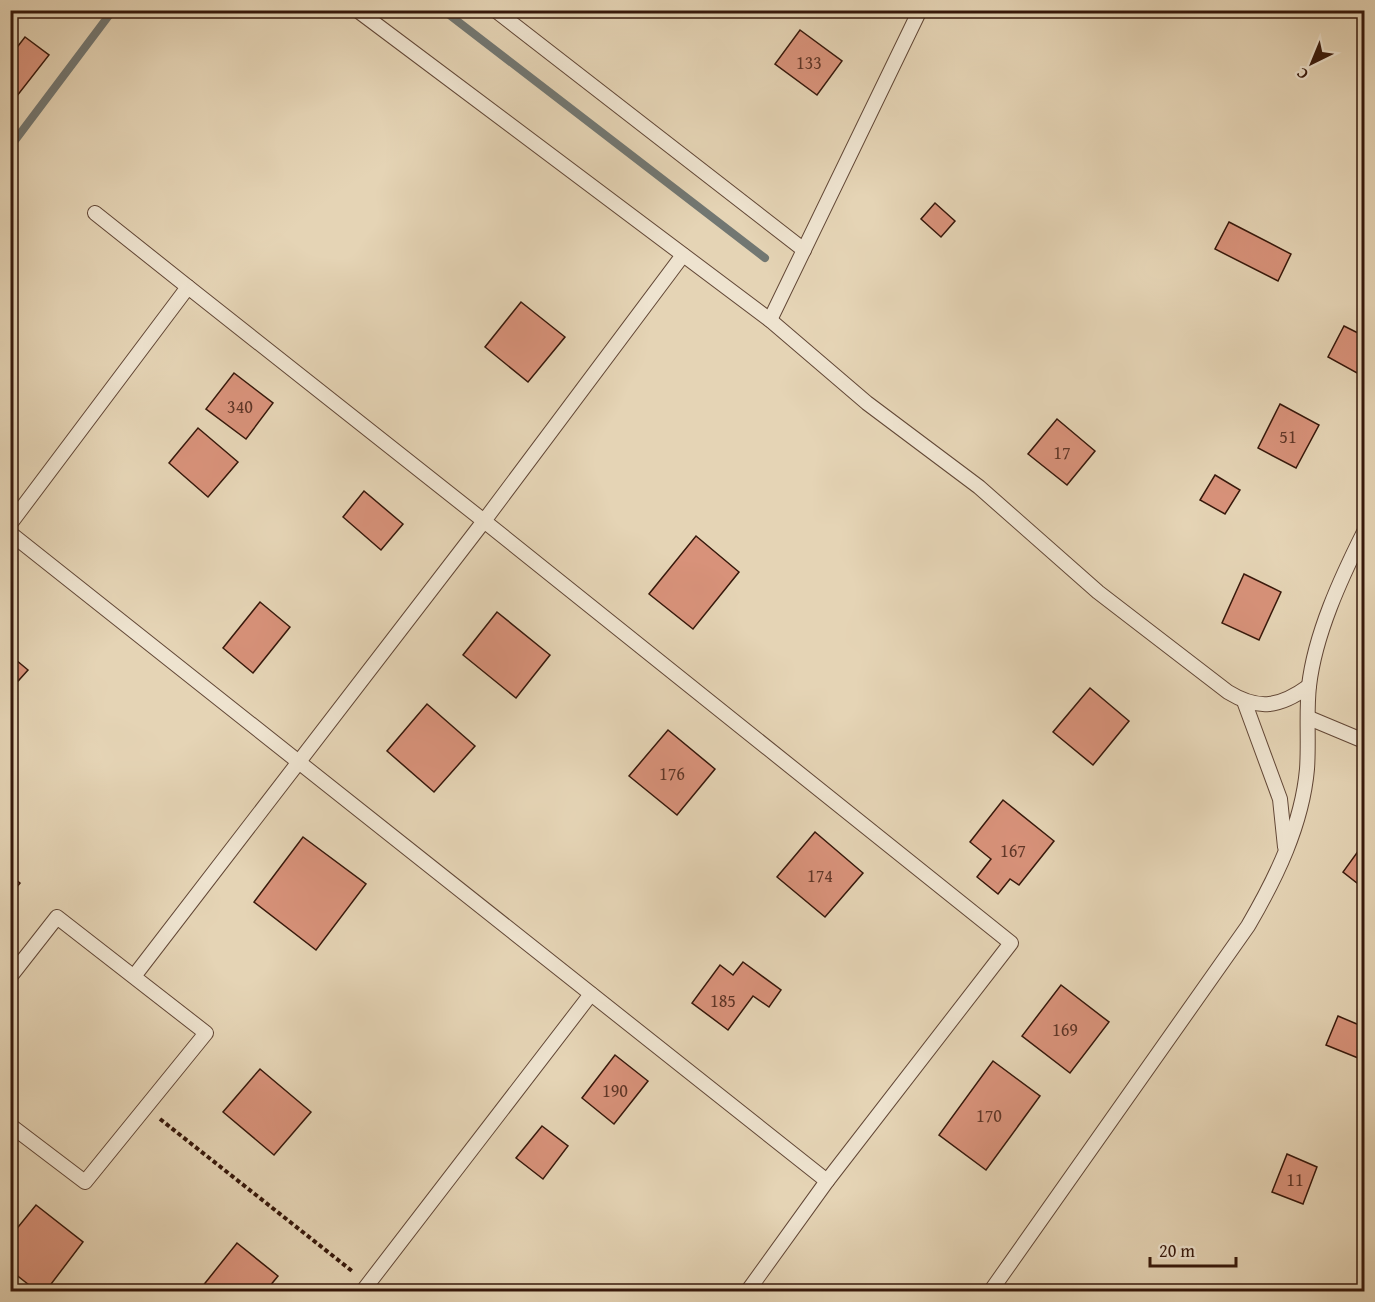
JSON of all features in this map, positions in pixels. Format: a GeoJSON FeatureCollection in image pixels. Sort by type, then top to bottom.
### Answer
{"type":"FeatureCollection","features":[{"type":"Feature","properties":{"kind":"lane"},"geometry":{"type":"LineString","coordinates":[[357,10],[770,320],[867,403],[979,487],[1098,592],[1244,701],[1264,706],[1294,697],[1309,686]]}},
{"type":"Feature","properties":{"kind":"lane"},"geometry":{"type":"LineString","coordinates":[[495,10],[804,250]]}},
{"type":"Feature","properties":{"kind":"lane"},"geometry":{"type":"LineString","coordinates":[[770,320],[920,10]]}},
{"type":"Feature","properties":{"kind":"lane"},"geometry":{"type":"LineString","coordinates":[[95,213],[1011,943],[827,1181],[747,1292]]}},
{"type":"Feature","properties":{"kind":"lane"},"geometry":{"type":"LineString","coordinates":[[135,975],[484,521],[683,255]]}},
{"type":"Feature","properties":{"kind":"lane"},"geometry":{"type":"LineString","coordinates":[[10,524],[188,287]]}},
{"type":"Feature","properties":{"kind":"lane"},"geometry":{"type":"LineString","coordinates":[[990,1292],[1248,926],[1286,855],[1307,770],[1309,686],[1323,631],[1349,562],[1365,532]]}},
{"type":"Feature","properties":{"kind":"lane"},"geometry":{"type":"LineString","coordinates":[[10,533],[827,1181]]}},
{"type":"Feature","properties":{"kind":"lane"},"geometry":{"type":"LineString","coordinates":[[1244,701],[1280,800],[1286,855]]}},
{"type":"Feature","properties":{"kind":"lane"},"geometry":{"type":"LineString","coordinates":[[1309,718],[1365,741]]}},
{"type":"Feature","properties":{"kind":"lane"},"geometry":{"type":"LineString","coordinates":[[10,977],[57,917],[135,975],[206,1033],[85,1182],[10,1125]]}},
{"type":"Feature","properties":{"kind":"lane"},"geometry":{"type":"LineString","coordinates":[[365,1287],[591,994]]}},
{"type":"Feature","properties":{"kind":"path"},"geometry":{"type":"LineString","coordinates":[[145,1108],[365,1287]]}},
{"type":"Feature","properties":{"kind":"building"},"geometry":{"type":"Polygon","coordinates":[[[800,30],[842,61],[817,95],[775,64],[800,30]]]}},
{"type":"Feature","properties":{"kind":"building"},"geometry":{"type":"Polygon","coordinates":[[[25,37],[49,55],[13,101],[10,99],[10,46],[15,50],[25,37]]]}},
{"type":"Feature","properties":{"kind":"building"},"geometry":{"type":"Polygon","coordinates":[[[935,203],[955,221],[941,237],[921,219],[935,203]]]}},
{"type":"Feature","properties":{"kind":"building"},"geometry":{"type":"Polygon","coordinates":[[[1229,222],[1291,254],[1278,281],[1215,249],[1229,222]]]}},
{"type":"Feature","properties":{"kind":"building"},"geometry":{"type":"Polygon","coordinates":[[[521,302],[565,337],[528,382],[485,347],[521,302]]]}},
{"type":"Feature","properties":{"kind":"building"},"geometry":{"type":"Polygon","coordinates":[[[1344,326],[1364,336],[1364,358],[1357,373],[1328,357],[1344,326]]]}},
{"type":"Feature","properties":{"kind":"building"},"geometry":{"type":"Polygon","coordinates":[[[234,373],[273,403],[246,439],[206,409],[234,373]]]}},
{"type":"Feature","properties":{"kind":"building"},"geometry":{"type":"Polygon","coordinates":[[[1280,404],[1319,425],[1296,468],[1258,448],[1280,404]]]}},
{"type":"Feature","properties":{"kind":"building"},"geometry":{"type":"Polygon","coordinates":[[[1057,419],[1095,451],[1067,485],[1028,454],[1057,419]]]}},
{"type":"Feature","properties":{"kind":"building"},"geometry":{"type":"Polygon","coordinates":[[[198,428],[238,462],[208,497],[169,463],[198,428]]]}},
{"type":"Feature","properties":{"kind":"building"},"geometry":{"type":"Polygon","coordinates":[[[1215,475],[1240,490],[1225,514],[1200,500],[1215,475]]]}},
{"type":"Feature","properties":{"kind":"building"},"geometry":{"type":"Polygon","coordinates":[[[364,491],[403,524],[381,550],[343,517],[364,491]]]}},
{"type":"Feature","properties":{"kind":"building"},"geometry":{"type":"Polygon","coordinates":[[[696,536],[739,572],[693,629],[649,594],[696,536]]]}},
{"type":"Feature","properties":{"kind":"building"},"geometry":{"type":"Polygon","coordinates":[[[1244,574],[1281,592],[1259,640],[1222,623],[1244,574]]]}},
{"type":"Feature","properties":{"kind":"building"},"geometry":{"type":"Polygon","coordinates":[[[260,602],[290,627],[253,673],[223,648],[260,602]]]}},
{"type":"Feature","properties":{"kind":"building"},"geometry":{"type":"Polygon","coordinates":[[[497,612],[550,655],[516,698],[463,655],[497,612]]]}},
{"type":"Feature","properties":{"kind":"building"},"geometry":{"type":"Polygon","coordinates":[[[10,655],[28,670],[10,690],[10,655]]]}},
{"type":"Feature","properties":{"kind":"building"},"geometry":{"type":"Polygon","coordinates":[[[1090,688],[1129,721],[1093,765],[1053,732],[1090,688]]]}},
{"type":"Feature","properties":{"kind":"building"},"geometry":{"type":"Polygon","coordinates":[[[427,704],[475,746],[434,792],[387,751],[427,704]]]}},
{"type":"Feature","properties":{"kind":"building"},"geometry":{"type":"Polygon","coordinates":[[[668,730],[715,769],[677,815],[629,776],[668,730]]]}},
{"type":"Feature","properties":{"kind":"building"},"geometry":{"type":"Polygon","coordinates":[[[1003,800],[1054,841],[1019,885],[1010,879],[998,894],[977,877],[991,859],[970,842],[1003,800]]]}},
{"type":"Feature","properties":{"kind":"building"},"geometry":{"type":"Polygon","coordinates":[[[815,832],[863,873],[825,917],[777,877],[815,832]]]}},
{"type":"Feature","properties":{"kind":"building"},"geometry":{"type":"Polygon","coordinates":[[[303,837],[366,884],[316,950],[254,902],[303,837]]]}},
{"type":"Feature","properties":{"kind":"building"},"geometry":{"type":"Polygon","coordinates":[[[1364,843],[1364,884],[1362,887],[1343,872],[1364,843]]]}},
{"type":"Feature","properties":{"kind":"building"},"geometry":{"type":"Polygon","coordinates":[[[10,875],[20,883],[10,895],[10,875]]]}},
{"type":"Feature","properties":{"kind":"building"},"geometry":{"type":"Polygon","coordinates":[[[743,962],[781,990],[769,1007],[753,996],[728,1030],[692,1003],[720,965],[733,975],[743,962]]]}},
{"type":"Feature","properties":{"kind":"building"},"geometry":{"type":"Polygon","coordinates":[[[1061,985],[1109,1022],[1070,1073],[1022,1036],[1061,985]]]}},
{"type":"Feature","properties":{"kind":"building"},"geometry":{"type":"Polygon","coordinates":[[[1338,1016],[1364,1027],[1364,1040],[1358,1058],[1326,1045],[1338,1016]]]}},
{"type":"Feature","properties":{"kind":"building"},"geometry":{"type":"Polygon","coordinates":[[[615,1055],[648,1081],[614,1124],[582,1098],[615,1055]]]}},
{"type":"Feature","properties":{"kind":"building"},"geometry":{"type":"Polygon","coordinates":[[[993,1061],[1040,1096],[986,1170],[939,1135],[993,1061]]]}},
{"type":"Feature","properties":{"kind":"building"},"geometry":{"type":"Polygon","coordinates":[[[260,1069],[311,1112],[274,1155],[223,1112],[260,1069]]]}},
{"type":"Feature","properties":{"kind":"building"},"geometry":{"type":"Polygon","coordinates":[[[542,1126],[568,1146],[543,1179],[516,1158],[542,1126]]]}},
{"type":"Feature","properties":{"kind":"building"},"geometry":{"type":"Polygon","coordinates":[[[1287,1154],[1317,1167],[1303,1204],[1272,1192],[1287,1154]]]}},
{"type":"Feature","properties":{"kind":"building"},"geometry":{"type":"Polygon","coordinates":[[[36,1205],[83,1242],[45,1292],[38,1292],[10,1270],[10,1237],[36,1205]]]}},
{"type":"Feature","properties":{"kind":"building"},"geometry":{"type":"Polygon","coordinates":[[[237,1243],[278,1276],[265,1292],[208,1292],[202,1287],[237,1243]]]}},
{"type":"Feature","properties":{"kind":"waterway"},"geometry":{"type":"LineString","coordinates":[[10,147],[113,10]]}},
{"type":"Feature","properties":{"kind":"waterway"},"geometry":{"type":"LineString","coordinates":[[443,10],[765,258]]}}]}
